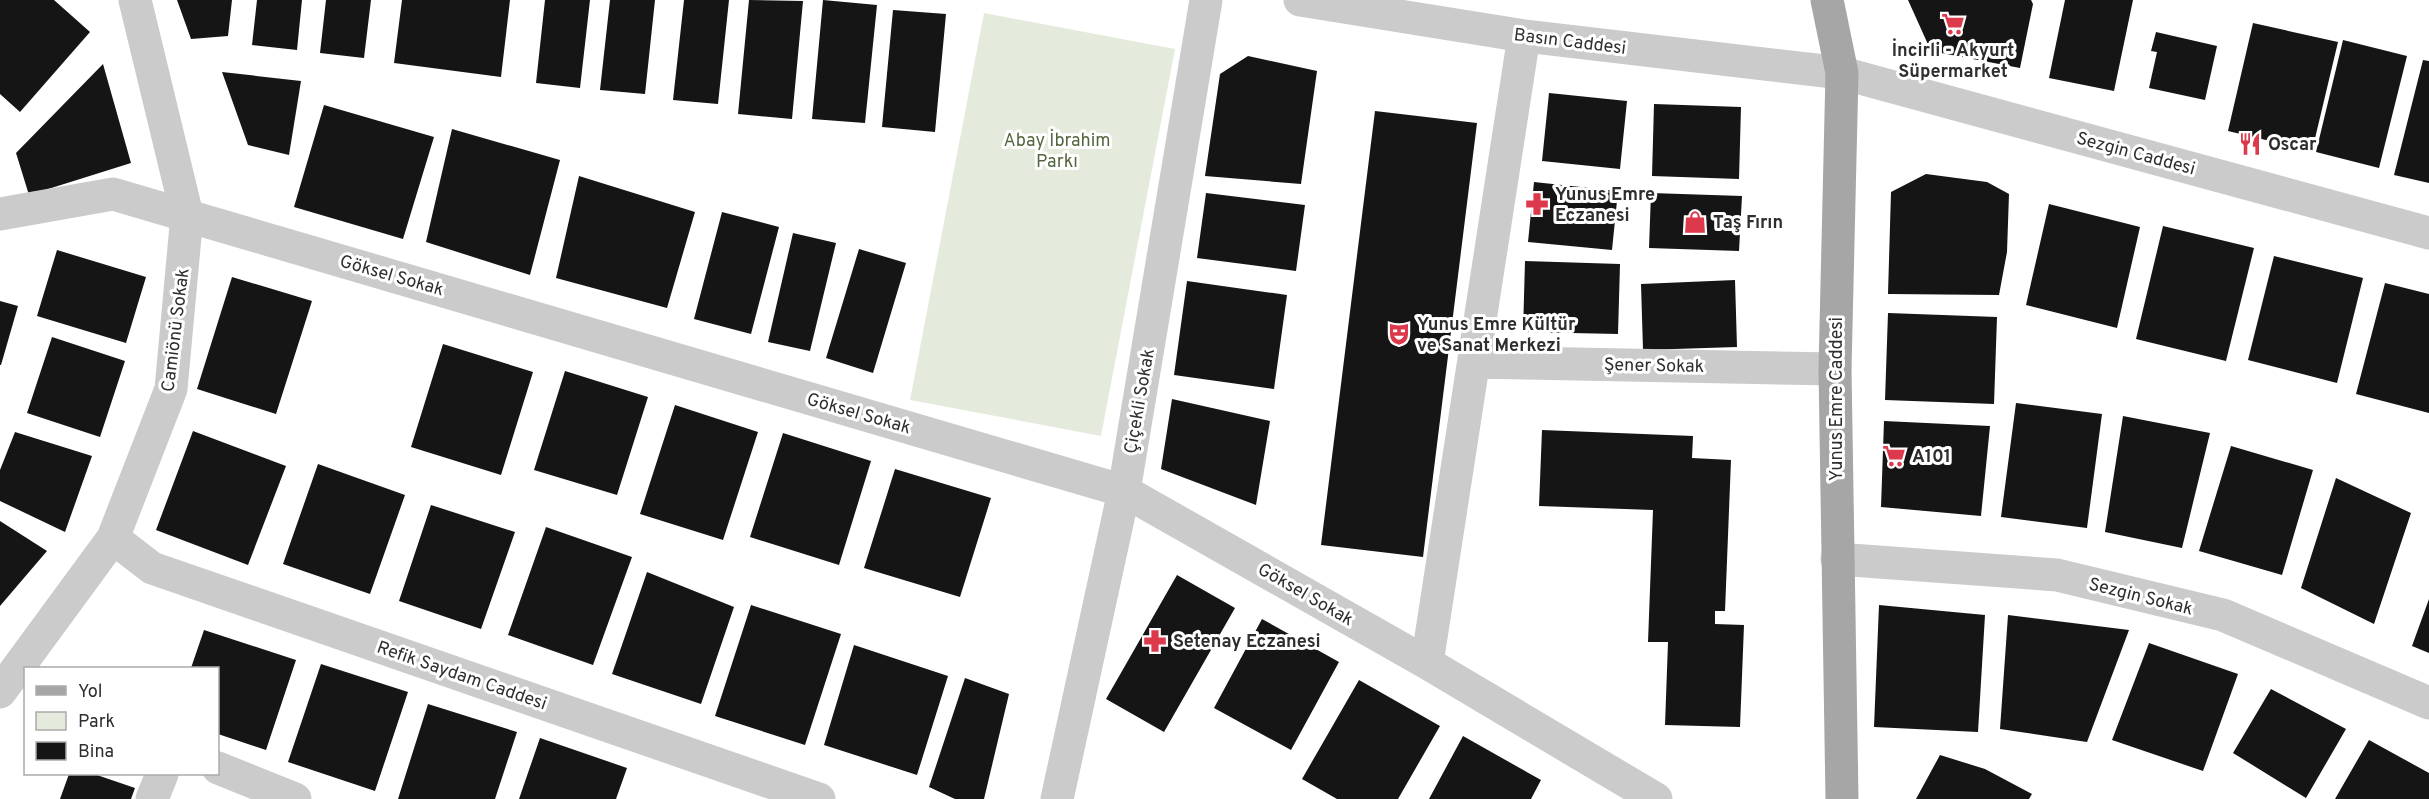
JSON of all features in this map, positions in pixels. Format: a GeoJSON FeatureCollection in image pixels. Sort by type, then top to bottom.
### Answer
{"type":"FeatureCollection","features":[{"type":"Feature","properties":{"kind":"main road","name":"Yunus Emre Caddesi"},"geometry":{"type":"LineString","coordinates":[[1827,0],[1837,39],[1842,73],[1835,369],[1842,799]]}},
{"type":"Feature","properties":{"kind":"street","name":"Camiönü Sokak"},"geometry":{"type":"LineString","coordinates":[[9,678],[113,537],[171,389],[188,215],[135,0]]}},
{"type":"Feature","properties":{"kind":"street","name":"Çiçekli Sokak"},"geometry":{"type":"LineString","coordinates":[[1057,799],[1124,491],[1206,0]]}},
{"type":"Feature","properties":{"kind":"street","name":"Basın Caddesi"},"geometry":{"type":"LineString","coordinates":[[1300,0],[1524,36],[1842,73]]}},
{"type":"Feature","properties":{"kind":"street"},"geometry":{"type":"LineString","coordinates":[[1427,663],[1524,36]]}},
{"type":"Feature","properties":{"kind":"street","name":"Sezgin Caddesi"},"geometry":{"type":"LineString","coordinates":[[1842,73],[2429,233]]}},
{"type":"Feature","properties":{"kind":"street","name":"Göksel Sokak"},"geometry":{"type":"LineString","coordinates":[[0,214],[113,194],[1124,491],[1427,663],[1656,799]]}},
{"type":"Feature","properties":{"kind":"street","name":"Şener Sokak"},"geometry":{"type":"LineString","coordinates":[[1474,362],[1835,369]]}},
{"type":"Feature","properties":{"kind":"street","name":"Refik Saydam Caddesi"},"geometry":{"type":"LineString","coordinates":[[113,537],[152,568],[819,799]]}},
{"type":"Feature","properties":{"kind":"street","name":"Sezgin Sokak"},"geometry":{"type":"LineString","coordinates":[[1837,559],[2057,575],[2223,615],[2429,703]]}},
{"type":"Feature","properties":{"kind":"street"},"geometry":{"type":"LineString","coordinates":[[219,768],[295,799]]}},
{"type":"Feature","properties":{"kind":"street"},"geometry":{"type":"LineString","coordinates":[[152,799],[162,775]]}},
{"type":"Feature","properties":{"kind":"green space","name":"Abay İbrahim Parkı"},"geometry":{"type":"Polygon","coordinates":[[[984,13],[1175,49],[1101,436],[910,400],[984,13]]]}},
{"type":"Feature","properties":{"kind":"building"},"geometry":{"type":"Polygon","coordinates":[[[0,0],[54,0],[90,32],[20,112],[0,94],[0,0]]]}},
{"type":"Feature","properties":{"kind":"building"},"geometry":{"type":"Polygon","coordinates":[[[177,0],[232,0],[228,36],[191,39],[177,0]]]}},
{"type":"Feature","properties":{"kind":"building"},"geometry":{"type":"Polygon","coordinates":[[[257,0],[302,0],[297,50],[252,45],[257,0]]]}},
{"type":"Feature","properties":{"kind":"building"},"geometry":{"type":"Polygon","coordinates":[[[326,0],[371,0],[364,58],[320,53],[326,0]]]}},
{"type":"Feature","properties":{"kind":"building"},"geometry":{"type":"Polygon","coordinates":[[[402,0],[510,0],[501,77],[394,63],[402,0]]]}},
{"type":"Feature","properties":{"kind":"building"},"geometry":{"type":"Polygon","coordinates":[[[545,0],[590,0],[580,88],[536,83],[545,0]]]}},
{"type":"Feature","properties":{"kind":"building"},"geometry":{"type":"Polygon","coordinates":[[[610,0],[655,0],[645,94],[600,90],[610,0]]]}},
{"type":"Feature","properties":{"kind":"building"},"geometry":{"type":"Polygon","coordinates":[[[684,0],[729,0],[718,104],[673,100],[684,0]]]}},
{"type":"Feature","properties":{"kind":"building"},"geometry":{"type":"Polygon","coordinates":[[[749,0],[803,1],[792,119],[738,114],[749,0]]]}},
{"type":"Feature","properties":{"kind":"building"},"geometry":{"type":"Polygon","coordinates":[[[823,0],[877,5],[865,123],[812,119],[823,0]]]}},
{"type":"Feature","properties":{"kind":"building"},"geometry":{"type":"Polygon","coordinates":[[[1908,0],[2031,0],[2033,4],[2020,68],[1931,51],[1908,0]]]}},
{"type":"Feature","properties":{"kind":"building"},"geometry":{"type":"Polygon","coordinates":[[[2065,0],[2133,0],[2114,91],[2049,78],[2065,0]]]}},
{"type":"Feature","properties":{"kind":"building"},"geometry":{"type":"Polygon","coordinates":[[[893,10],[946,14],[935,132],[882,127],[893,10]]]}},
{"type":"Feature","properties":{"kind":"building"},"geometry":{"type":"Polygon","coordinates":[[[2253,23],[2338,42],[2312,151],[2228,131],[2253,23]]]}},
{"type":"Feature","properties":{"kind":"building"},"geometry":{"type":"Polygon","coordinates":[[[2156,32],[2217,46],[2205,100],[2149,88],[2157,52],[2151,51],[2156,32]]]}},
{"type":"Feature","properties":{"kind":"building"},"geometry":{"type":"Polygon","coordinates":[[[2343,40],[2407,56],[2379,168],[2316,152],[2343,40]]]}},
{"type":"Feature","properties":{"kind":"building"},"geometry":{"type":"Polygon","coordinates":[[[1248,56],[1317,71],[1301,184],[1205,176],[1220,74],[1248,56]]]}},
{"type":"Feature","properties":{"kind":"building"},"geometry":{"type":"Polygon","coordinates":[[[2423,60],[2429,61],[2429,183],[2394,175],[2423,60]]]}},
{"type":"Feature","properties":{"kind":"building"},"geometry":{"type":"Polygon","coordinates":[[[103,64],[131,163],[29,195],[16,153],[103,64]]]}},
{"type":"Feature","properties":{"kind":"building"},"geometry":{"type":"Polygon","coordinates":[[[222,72],[301,81],[289,155],[248,145],[222,72]]]}},
{"type":"Feature","properties":{"kind":"building"},"geometry":{"type":"Polygon","coordinates":[[[1549,93],[1627,101],[1620,169],[1542,161],[1549,93]]]}},
{"type":"Feature","properties":{"kind":"building"},"geometry":{"type":"Polygon","coordinates":[[[1654,104],[1741,107],[1739,179],[1652,176],[1654,104]]]}},
{"type":"Feature","properties":{"kind":"building"},"geometry":{"type":"Polygon","coordinates":[[[324,105],[434,137],[403,239],[294,207],[324,105]]]}},
{"type":"Feature","properties":{"kind":"building","name":"Yunus Emre Kültür ve Sanat Merkezi"},"geometry":{"type":"Polygon","coordinates":[[[1375,111],[1477,123],[1423,557],[1321,545],[1375,111]]]}},
{"type":"Feature","properties":{"kind":"building"},"geometry":{"type":"Polygon","coordinates":[[[452,129],[560,160],[530,275],[426,242],[452,129]]]}},
{"type":"Feature","properties":{"kind":"building"},"geometry":{"type":"Polygon","coordinates":[[[1926,174],[1987,182],[2009,194],[2007,252],[1999,295],[1888,294],[1891,192],[1926,174]]]}},
{"type":"Feature","properties":{"kind":"building"},"geometry":{"type":"Polygon","coordinates":[[[579,176],[695,212],[667,308],[556,278],[579,176]]]}},
{"type":"Feature","properties":{"kind":"building"},"geometry":{"type":"Polygon","coordinates":[[[1534,182],[1618,191],[1612,250],[1528,242],[1534,182]]]}},
{"type":"Feature","properties":{"kind":"building"},"geometry":{"type":"Polygon","coordinates":[[[1206,193],[1305,205],[1296,271],[1197,258],[1206,193]]]}},
{"type":"Feature","properties":{"kind":"building","name":"Taş Fırın"},"geometry":{"type":"Polygon","coordinates":[[[1651,193],[1742,196],[1739,251],[1649,248],[1651,193]]]}},
{"type":"Feature","properties":{"kind":"building"},"geometry":{"type":"Polygon","coordinates":[[[2049,204],[2140,227],[2117,328],[2026,305],[2049,204]]]}},
{"type":"Feature","properties":{"kind":"building"},"geometry":{"type":"Polygon","coordinates":[[[722,212],[779,227],[751,334],[694,319],[722,212]]]}},
{"type":"Feature","properties":{"kind":"building"},"geometry":{"type":"Polygon","coordinates":[[[2163,226],[2254,248],[2226,361],[2136,339],[2163,226]]]}},
{"type":"Feature","properties":{"kind":"building"},"geometry":{"type":"Polygon","coordinates":[[[793,233],[836,243],[810,351],[768,342],[793,233]]]}},
{"type":"Feature","properties":{"kind":"building"},"geometry":{"type":"Polygon","coordinates":[[[859,249],[906,263],[873,373],[826,358],[859,249]]]}},
{"type":"Feature","properties":{"kind":"building"},"geometry":{"type":"Polygon","coordinates":[[[57,250],[146,277],[126,343],[37,316],[57,250]]]}},
{"type":"Feature","properties":{"kind":"building"},"geometry":{"type":"Polygon","coordinates":[[[2274,256],[2363,278],[2337,383],[2248,360],[2274,256]]]}},
{"type":"Feature","properties":{"kind":"building"},"geometry":{"type":"Polygon","coordinates":[[[1525,261],[1620,264],[1618,334],[1523,332],[1525,261]]]}},
{"type":"Feature","properties":{"kind":"building"},"geometry":{"type":"Polygon","coordinates":[[[232,277],[312,301],[276,414],[197,389],[232,277]]]}},
{"type":"Feature","properties":{"kind":"building"},"geometry":{"type":"Polygon","coordinates":[[[1735,280],[1737,347],[1643,350],[1641,284],[1735,280]]]}},
{"type":"Feature","properties":{"kind":"building"},"geometry":{"type":"Polygon","coordinates":[[[1187,281],[1287,295],[1274,389],[1174,375],[1187,281]]]}},
{"type":"Feature","properties":{"kind":"building"},"geometry":{"type":"Polygon","coordinates":[[[2385,283],[2429,294],[2429,413],[2356,394],[2385,283]]]}},
{"type":"Feature","properties":{"kind":"building"},"geometry":{"type":"Polygon","coordinates":[[[0,301],[18,306],[1,365],[0,365],[0,301]]]}},
{"type":"Feature","properties":{"kind":"building"},"geometry":{"type":"Polygon","coordinates":[[[1888,313],[1997,317],[1994,404],[1885,400],[1888,313]]]}},
{"type":"Feature","properties":{"kind":"building"},"geometry":{"type":"Polygon","coordinates":[[[52,337],[125,361],[100,437],[27,413],[52,337]]]}},
{"type":"Feature","properties":{"kind":"building"},"geometry":{"type":"Polygon","coordinates":[[[443,344],[533,372],[501,475],[411,447],[443,344]]]}},
{"type":"Feature","properties":{"kind":"building"},"geometry":{"type":"Polygon","coordinates":[[[565,371],[648,397],[617,495],[534,470],[565,371]]]}},
{"type":"Feature","properties":{"kind":"building"},"geometry":{"type":"Polygon","coordinates":[[[1172,399],[1270,421],[1256,505],[1161,469],[1172,399]]]}},
{"type":"Feature","properties":{"kind":"building"},"geometry":{"type":"Polygon","coordinates":[[[2016,403],[2102,414],[2087,528],[2001,517],[2016,403]]]}},
{"type":"Feature","properties":{"kind":"building"},"geometry":{"type":"Polygon","coordinates":[[[675,405],[758,432],[723,540],[640,514],[675,405]]]}},
{"type":"Feature","properties":{"kind":"building"},"geometry":{"type":"Polygon","coordinates":[[[2123,416],[2210,433],[2182,548],[2105,532],[2123,416]]]}},
{"type":"Feature","properties":{"kind":"building"},"geometry":{"type":"Polygon","coordinates":[[[1884,421],[1990,426],[1981,516],[1881,507],[1884,421]]]}},
{"type":"Feature","properties":{"kind":"building"},"geometry":{"type":"Polygon","coordinates":[[[1542,430],[1693,436],[1692,458],[1731,460],[1725,611],[1715,611],[1715,624],[1744,625],[1740,727],[1665,725],[1668,642],[1648,642],[1653,510],[1539,506],[1542,430]]]}},
{"type":"Feature","properties":{"kind":"building"},"geometry":{"type":"Polygon","coordinates":[[[193,431],[286,466],[248,565],[156,530],[193,431]]]}},
{"type":"Feature","properties":{"kind":"building"},"geometry":{"type":"Polygon","coordinates":[[[15,432],[92,456],[65,532],[0,501],[0,470],[15,432]]]}},
{"type":"Feature","properties":{"kind":"building"},"geometry":{"type":"Polygon","coordinates":[[[783,433],[871,461],[839,565],[750,537],[783,433]]]}},
{"type":"Feature","properties":{"kind":"building"},"geometry":{"type":"Polygon","coordinates":[[[2231,446],[2313,470],[2282,575],[2199,551],[2231,446]]]}},
{"type":"Feature","properties":{"kind":"building"},"geometry":{"type":"Polygon","coordinates":[[[318,464],[405,495],[370,594],[283,564],[318,464]]]}},
{"type":"Feature","properties":{"kind":"building"},"geometry":{"type":"Polygon","coordinates":[[[895,469],[991,498],[960,597],[864,568],[895,469]]]}},
{"type":"Feature","properties":{"kind":"building"},"geometry":{"type":"Polygon","coordinates":[[[2336,478],[2411,513],[2374,624],[2301,588],[2336,478]]]}},
{"type":"Feature","properties":{"kind":"building"},"geometry":{"type":"Polygon","coordinates":[[[431,505],[515,532],[481,629],[399,601],[431,505]]]}},
{"type":"Feature","properties":{"kind":"building"},"geometry":{"type":"Polygon","coordinates":[[[0,521],[47,551],[0,606],[0,521]]]}},
{"type":"Feature","properties":{"kind":"building"},"geometry":{"type":"Polygon","coordinates":[[[546,527],[632,557],[593,665],[508,635],[546,527]]]}},
{"type":"Feature","properties":{"kind":"building"},"geometry":{"type":"Polygon","coordinates":[[[647,572],[734,607],[701,704],[612,674],[647,572]]]}},
{"type":"Feature","properties":{"kind":"building"},"geometry":{"type":"Polygon","coordinates":[[[1177,575],[1235,608],[1164,732],[1106,699],[1177,575]]]}},
{"type":"Feature","properties":{"kind":"building"},"geometry":{"type":"Polygon","coordinates":[[[2429,599],[2429,653],[2412,646],[2429,599]]]}},
{"type":"Feature","properties":{"kind":"building"},"geometry":{"type":"Polygon","coordinates":[[[751,605],[841,634],[805,745],[715,716],[751,605]]]}},
{"type":"Feature","properties":{"kind":"building"},"geometry":{"type":"Polygon","coordinates":[[[1879,605],[1985,615],[1978,732],[1874,727],[1879,605]]]}},
{"type":"Feature","properties":{"kind":"building"},"geometry":{"type":"Polygon","coordinates":[[[2008,615],[2129,630],[2087,742],[2000,729],[2008,615]]]}},
{"type":"Feature","properties":{"kind":"building"},"geometry":{"type":"Polygon","coordinates":[[[1262,619],[1339,662],[1291,750],[1214,708],[1262,619]]]}},
{"type":"Feature","properties":{"kind":"building"},"geometry":{"type":"Polygon","coordinates":[[[204,630],[296,660],[266,750],[219,734],[219,667],[191,667],[204,630]]]}},
{"type":"Feature","properties":{"kind":"building"},"geometry":{"type":"Polygon","coordinates":[[[2149,643],[2238,674],[2203,771],[2112,740],[2149,643]]]}},
{"type":"Feature","properties":{"kind":"building"},"geometry":{"type":"Polygon","coordinates":[[[854,645],[948,676],[917,775],[824,745],[854,645]]]}},
{"type":"Feature","properties":{"kind":"building"},"geometry":{"type":"Polygon","coordinates":[[[321,664],[408,692],[375,791],[288,762],[321,664]]]}},
{"type":"Feature","properties":{"kind":"building"},"geometry":{"type":"Polygon","coordinates":[[[965,678],[1009,694],[984,799],[955,799],[929,787],[965,678]]]}},
{"type":"Feature","properties":{"kind":"building"},"geometry":{"type":"Polygon","coordinates":[[[1359,680],[1440,726],[1398,799],[1337,799],[1302,779],[1359,680]]]}},
{"type":"Feature","properties":{"kind":"building"},"geometry":{"type":"Polygon","coordinates":[[[2271,689],[2346,729],[2306,798],[2233,753],[2271,689]]]}},
{"type":"Feature","properties":{"kind":"building"},"geometry":{"type":"Polygon","coordinates":[[[428,704],[517,732],[495,799],[398,799],[428,704]]]}},
{"type":"Feature","properties":{"kind":"building"},"geometry":{"type":"Polygon","coordinates":[[[1463,736],[1541,780],[1531,799],[1429,799],[1463,736]]]}},
{"type":"Feature","properties":{"kind":"building"},"geometry":{"type":"Polygon","coordinates":[[[540,738],[627,768],[616,799],[519,799],[540,738]]]}},
{"type":"Feature","properties":{"kind":"building"},"geometry":{"type":"Polygon","coordinates":[[[2369,740],[2429,773],[2429,799],[2335,799],[2369,740]]]}},
{"type":"Feature","properties":{"kind":"building"},"geometry":{"type":"Polygon","coordinates":[[[1940,755],[1985,769],[2032,794],[2029,799],[1916,799],[1940,755]]]}},
{"type":"Feature","properties":{"kind":"building"},"geometry":{"type":"Polygon","coordinates":[[[69,775],[97,775],[135,788],[131,799],[60,799],[69,775]]]}},
{"type":"Feature","properties":{"kind":"place","name":"İncirli - Akyurt Süpermarket"},"geometry":{"type":"Point","coordinates":[1953,24]}},
{"type":"Feature","properties":{"kind":"place","name":"Oscar"},"geometry":{"type":"Point","coordinates":[2250,144]}},
{"type":"Feature","properties":{"kind":"place","name":"Yunus Emre Eczanesi"},"geometry":{"type":"Point","coordinates":[1537,204]}},
{"type":"Feature","properties":{"kind":"place","name":"Taş Fırın"},"geometry":{"type":"Point","coordinates":[1695,222]}},
{"type":"Feature","properties":{"kind":"place","name":"Yunus Emre Kültür ve Sanat Merkezi"},"geometry":{"type":"Point","coordinates":[1399,334]}},
{"type":"Feature","properties":{"kind":"place","name":"A101"},"geometry":{"type":"Point","coordinates":[1894,456]}},
{"type":"Feature","properties":{"kind":"place","name":"Setenay Eczanesi"},"geometry":{"type":"Point","coordinates":[1155,641]}}]}
